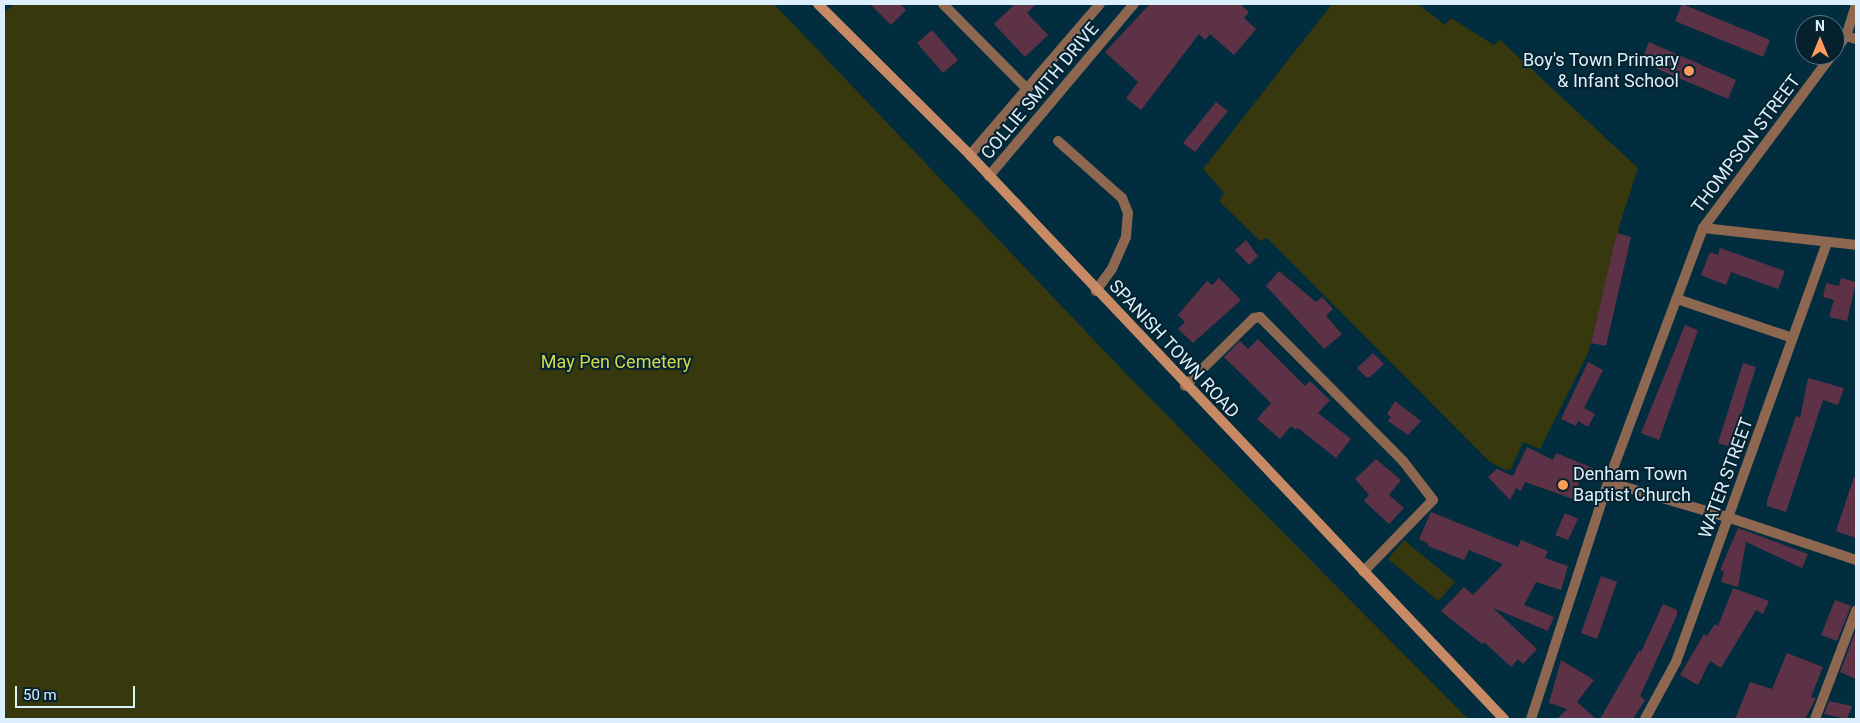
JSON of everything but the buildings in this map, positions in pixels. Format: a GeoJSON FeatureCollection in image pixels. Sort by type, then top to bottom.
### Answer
{"type":"FeatureCollection","features":[{"type":"Feature","properties":{"kind":"main road","name":"SPANISH TOWN ROAD"},"geometry":{"type":"LineString","coordinates":[[818,4],[970,155],[1185,386],[1504,719]]}},
{"type":"Feature","properties":{"kind":"street"},"geometry":{"type":"LineString","coordinates":[[943,4],[1028,89]]}},
{"type":"Feature","properties":{"kind":"street","name":"COLLIE SMITH DRIVE"},"geometry":{"type":"LineString","coordinates":[[970,155],[1100,4]]}},
{"type":"Feature","properties":{"kind":"street","name":"COLLIE SMITH DRIVE"},"geometry":{"type":"LineString","coordinates":[[990,176],[1134,4]]}},
{"type":"Feature","properties":{"kind":"street"},"geometry":{"type":"LineString","coordinates":[[1856,6],[1846,36],[1856,39]]}},
{"type":"Feature","properties":{"kind":"street","name":"THOMPSON STREET"},"geometry":{"type":"LineString","coordinates":[[1531,719],[1608,482],[1703,228],[1825,65]]}},
{"type":"Feature","properties":{"kind":"street"},"geometry":{"type":"LineString","coordinates":[[1058,141],[1122,198],[1128,214],[1126,237],[1111,270],[1096,291]]}},
{"type":"Feature","properties":{"kind":"street"},"geometry":{"type":"LineString","coordinates":[[1703,228],[1856,245]]}},
{"type":"Feature","properties":{"kind":"street","name":"WATER STREET"},"geometry":{"type":"LineString","coordinates":[[1645,719],[1676,662],[1730,518],[1827,242]]}},
{"type":"Feature","properties":{"kind":"street"},"geometry":{"type":"LineString","coordinates":[[1676,299],[1792,338]]}},
{"type":"Feature","properties":{"kind":"street"},"geometry":{"type":"LineString","coordinates":[[1185,386],[1254,318],[1260,317],[1403,461],[1433,500],[1363,572]]}},
{"type":"Feature","properties":{"kind":"street"},"geometry":{"type":"LineString","coordinates":[[1608,482],[1730,518],[1856,560]]}},
{"type":"Feature","properties":{"kind":"street"},"geometry":{"type":"LineString","coordinates":[[1815,719],[1856,611]]}},
{"type":"Feature","properties":{"kind":"green space","name":"May Pen Cemetery"},"geometry":{"type":"Polygon","coordinates":[[[14,4],[774,4],[1132,380],[1468,719],[4,719],[4,13],[14,4]]]}},
{"type":"Feature","properties":{"kind":"green space"},"geometry":{"type":"Polygon","coordinates":[[[1332,4],[1418,4],[1445,25],[1451,18],[1494,45],[1500,40],[1638,168],[1620,224],[1589,351],[1540,449],[1523,442],[1511,469],[1505,470],[1490,462],[1267,238],[1260,241],[1219,201],[1224,193],[1203,169],[1332,4]]]}},
{"type":"Feature","properties":{"kind":"green space"},"geometry":{"type":"Polygon","coordinates":[[[1404,540],[1455,582],[1438,601],[1388,559],[1404,540]]]}},
{"type":"Feature","properties":{"kind":"place","name":"Boy's Town Primary & Infant School"},"geometry":{"type":"Point","coordinates":[1689,71]}},
{"type":"Feature","properties":{"kind":"place","name":"Denham Town Baptist Church"},"geometry":{"type":"Point","coordinates":[1563,485]}}]}
